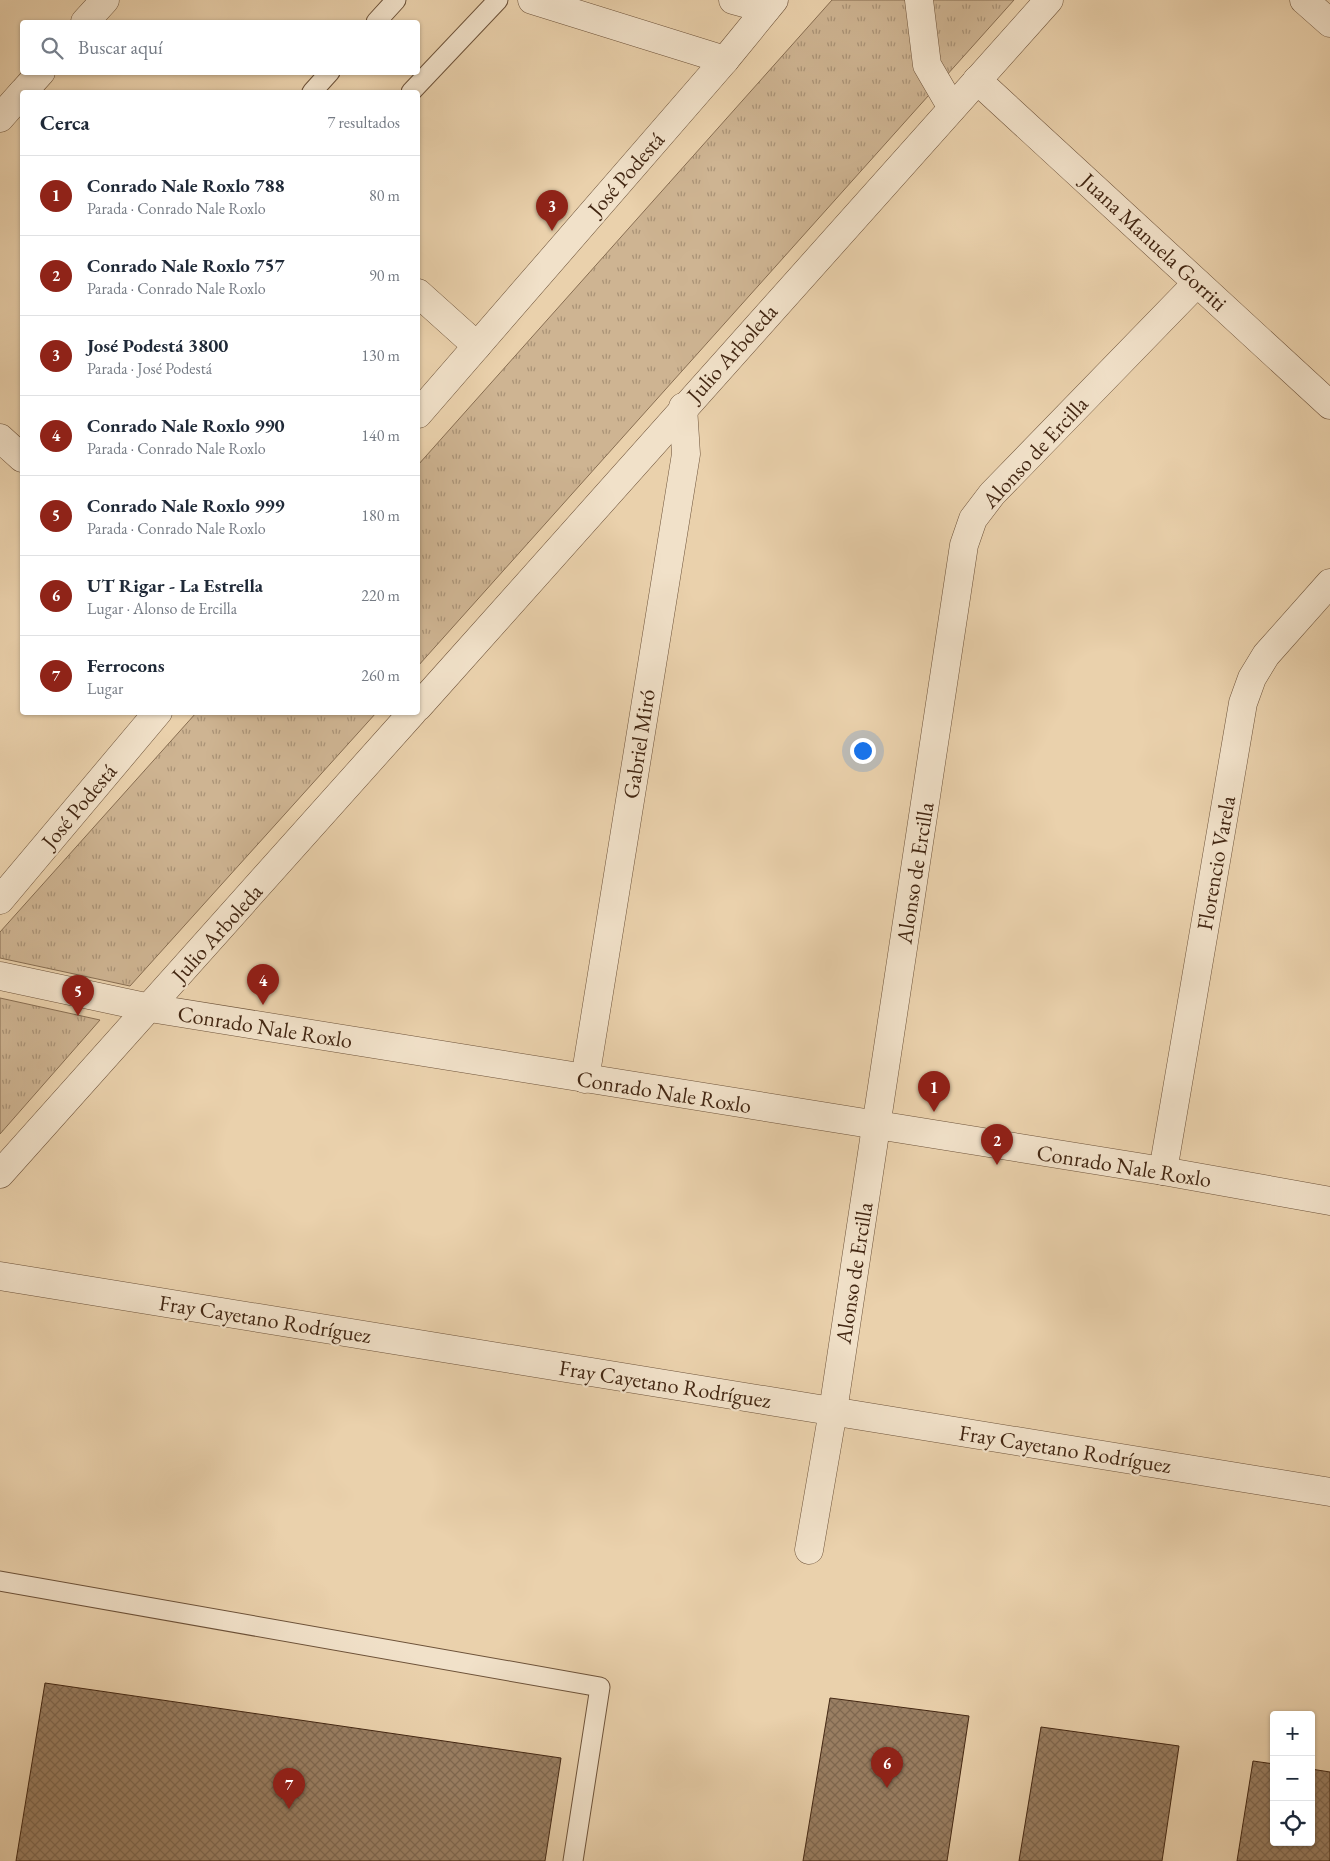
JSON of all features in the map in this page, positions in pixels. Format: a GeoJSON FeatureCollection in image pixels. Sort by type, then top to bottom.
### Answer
{"type":"FeatureCollection","features":[{"type":"Feature","properties":{"kind":"street"},"geometry":{"type":"LineString","coordinates":[[87,20],[105,0]]}},
{"type":"Feature","properties":{"kind":"street"},"geometry":{"type":"LineString","coordinates":[[532,0],[725,60]]}},
{"type":"Feature","properties":{"kind":"street"},"geometry":{"type":"LineString","coordinates":[[733,0],[770,5]]}},
{"type":"Feature","properties":{"kind":"street"},"geometry":{"type":"LineString","coordinates":[[920,0],[927,65],[952,108]]}},
{"type":"Feature","properties":{"kind":"street","name":"Julio Arboleda"},"geometry":{"type":"LineString","coordinates":[[420,705],[1049,0]]}},
{"type":"Feature","properties":{"kind":"street"},"geometry":{"type":"LineString","coordinates":[[1304,0],[1330,23]]}},
{"type":"Feature","properties":{"kind":"street","name":"José Podestá"},"geometry":{"type":"LineString","coordinates":[[420,412],[725,60],[770,5]]}},
{"type":"Feature","properties":{"kind":"street"},"geometry":{"type":"LineString","coordinates":[[25,90],[38,75]]}},
{"type":"Feature","properties":{"kind":"street","name":"Juana Manuela Gorriti"},"geometry":{"type":"LineString","coordinates":[[977,80],[1330,405]]}},
{"type":"Feature","properties":{"kind":"street"},"geometry":{"type":"LineString","coordinates":[[0,118],[20,96]]}},
{"type":"Feature","properties":{"kind":"street","name":"Alonso de Ercilla"},"geometry":{"type":"LineString","coordinates":[[809,1550],[833,1411],[877,1127],[964,544],[973,519],[992,494],[1197,283]]}},
{"type":"Feature","properties":{"kind":"street"},"geometry":{"type":"LineString","coordinates":[[420,295],[477,346]]}},
{"type":"Feature","properties":{"kind":"street","name":"Gabriel Miró"},"geometry":{"type":"LineString","coordinates":[[585,1079],[686,454],[684,407]]}},
{"type":"Feature","properties":{"kind":"street"},"geometry":{"type":"LineString","coordinates":[[0,438],[20,456]]}},
{"type":"Feature","properties":{"kind":"street","name":"Florencio Varela"},"geometry":{"type":"LineString","coordinates":[[1163,1171],[1243,703],[1252,678],[1266,655],[1330,583]]}},
{"type":"Feature","properties":{"kind":"street","name":"José Podestá"},"geometry":{"type":"LineString","coordinates":[[0,900],[155,715]]}},
{"type":"Feature","properties":{"kind":"street","name":"Julio Arboleda"},"geometry":{"type":"LineString","coordinates":[[0,1174],[409,715]]}},
{"type":"Feature","properties":{"kind":"street","name":"Conrado Nale Roxlo"},"geometry":{"type":"LineString","coordinates":[[0,976],[150,1008],[877,1127],[1163,1171],[1330,1202]]}},
{"type":"Feature","properties":{"kind":"street","name":"Fray Cayetano Rodríguez"},"geometry":{"type":"LineString","coordinates":[[0,1276],[1330,1492]]}},
{"type":"Feature","properties":{"kind":"lane"},"geometry":{"type":"LineString","coordinates":[[378,20],[396,0]]}},
{"type":"Feature","properties":{"kind":"lane"},"geometry":{"type":"LineString","coordinates":[[413,90],[498,0]]}},
{"type":"Feature","properties":{"kind":"lane"},"geometry":{"type":"LineString","coordinates":[[314,90],[327,75]]}},
{"type":"Feature","properties":{"kind":"lane"},"geometry":{"type":"LineString","coordinates":[[0,1581],[600,1687],[573,1861]]}},
{"type":"Feature","properties":{"kind":"green space"},"geometry":{"type":"Polygon","coordinates":[[[832,0],[1014,0],[420,664],[420,463],[832,0]]]}},
{"type":"Feature","properties":{"kind":"green space"},"geometry":{"type":"Polygon","coordinates":[[[194,715],[374,715],[130,986],[0,958],[0,932],[194,715]]]}},
{"type":"Feature","properties":{"kind":"green space"},"geometry":{"type":"Polygon","coordinates":[[[0,998],[100,1020],[0,1134],[0,998]]]}},
{"type":"Feature","properties":{"kind":"building"},"geometry":{"type":"Polygon","coordinates":[[[45,1683],[561,1758],[545,1861],[16,1861],[45,1683]]]}},
{"type":"Feature","properties":{"kind":"building"},"geometry":{"type":"Polygon","coordinates":[[[830,1698],[969,1716],[947,1861],[803,1861],[830,1698]]]}},
{"type":"Feature","properties":{"kind":"building"},"geometry":{"type":"Polygon","coordinates":[[[1041,1727],[1179,1746],[1162,1861],[1019,1861],[1041,1727]]]}},
{"type":"Feature","properties":{"kind":"building"},"geometry":{"type":"Polygon","coordinates":[[[1253,1761],[1270,1763],[1270,1846],[1315,1846],[1315,1770],[1330,1772],[1330,1861],[1237,1861],[1253,1761]]]}},
{"type":"Feature","properties":{"kind":"place","name":"José Podestá 3800"},"geometry":{"type":"Point","coordinates":[552,231]}},
{"type":"Feature","properties":{"kind":"place","name":"Conrado Nale Roxlo 990"},"geometry":{"type":"Point","coordinates":[263,1005]}},
{"type":"Feature","properties":{"kind":"place","name":"Conrado Nale Roxlo 999"},"geometry":{"type":"Point","coordinates":[78,1016]}},
{"type":"Feature","properties":{"kind":"place","name":"Conrado Nale Roxlo 788"},"geometry":{"type":"Point","coordinates":[934,1112]}},
{"type":"Feature","properties":{"kind":"place","name":"Conrado Nale Roxlo 757"},"geometry":{"type":"Point","coordinates":[997,1165]}},
{"type":"Feature","properties":{"kind":"place","name":"UT Rigar - La Estrella"},"geometry":{"type":"Point","coordinates":[887,1788]}},
{"type":"Feature","properties":{"kind":"place","name":"Ferrocons"},"geometry":{"type":"Point","coordinates":[289,1809]}}]}
